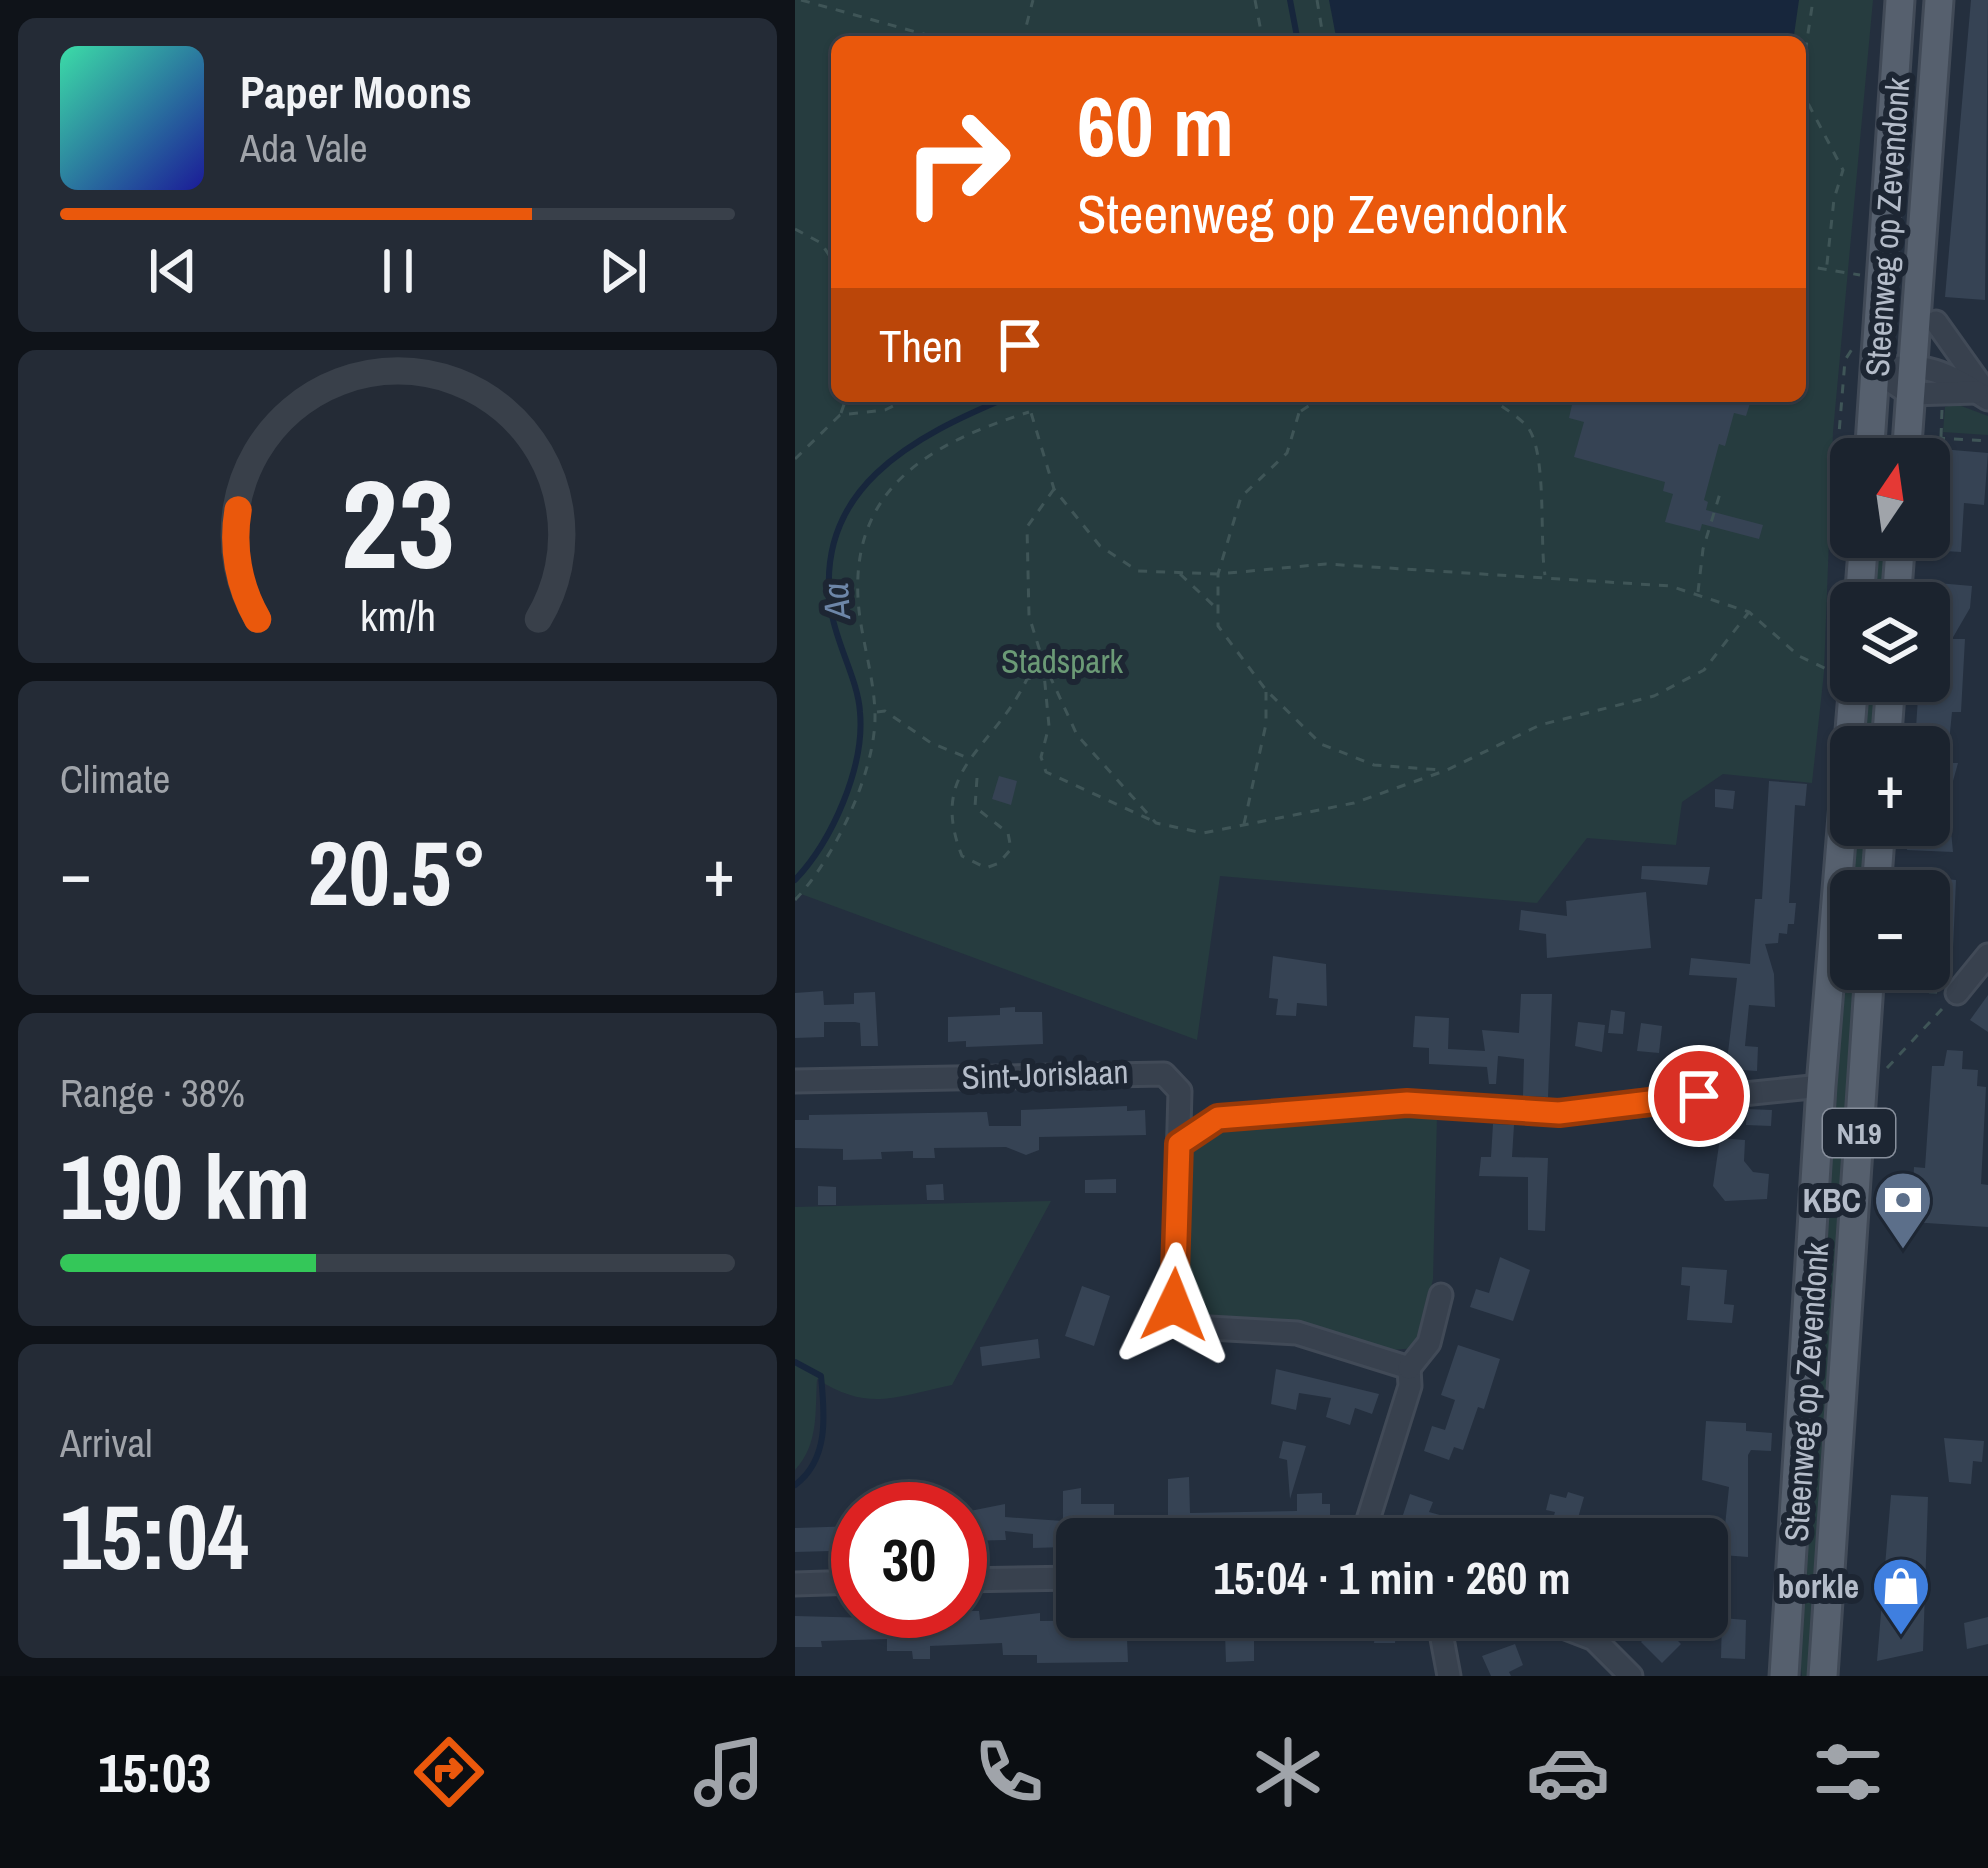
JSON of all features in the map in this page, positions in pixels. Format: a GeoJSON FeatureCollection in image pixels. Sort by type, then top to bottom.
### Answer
{"type":"FeatureCollection","features":[{"type":"Feature","properties":{"kind":"main road","name":"Steenweg op Zevendonk"},"geometry":{"type":"LineString","coordinates":[[1870,438],[1900,0]]}},
{"type":"Feature","properties":{"kind":"main road","name":"Steenweg op Zevendonk"},"geometry":{"type":"LineString","coordinates":[[1907,438],[1939,0]]}},
{"type":"Feature","properties":{"kind":"main road","name":"Steenweg op Zevendonk"},"geometry":{"type":"LineString","coordinates":[[1784,1676],[1843,702]]}},
{"type":"Feature","properties":{"kind":"main road","name":"Steenweg op Zevendonk"},"geometry":{"type":"LineString","coordinates":[[1823,1676],[1868,990]]}},
{"type":"Feature","properties":{"kind":"street"},"geometry":{"type":"LineString","coordinates":[[1936,322],[1984,395]]}},
{"type":"Feature","properties":{"kind":"street"},"geometry":{"type":"LineString","coordinates":[[1875,370],[1913,364],[1984,395]]}},
{"type":"Feature","properties":{"kind":"street"},"geometry":{"type":"LineString","coordinates":[[1875,370],[1910,394],[1984,395]]}},
{"type":"Feature","properties":{"kind":"street"},"geometry":{"type":"LineString","coordinates":[[1957,993],[1988,955]]}},
{"type":"Feature","properties":{"kind":"street","name":"Sint-Jorislaan"},"geometry":{"type":"LineString","coordinates":[[795,1081],[1157,1071],[1180,1091],[1174,1305],[1178,1316],[1192,1327],[1297,1333],[1409,1368]]}},
{"type":"Feature","properties":{"kind":"street"},"geometry":{"type":"LineString","coordinates":[[1179,1144],[1218,1118],[1407,1103],[1559,1113],[1821,1086]]}},
{"type":"Feature","properties":{"kind":"street"},"geometry":{"type":"LineString","coordinates":[[1369,1518],[1410,1386],[1409,1368],[1429,1343],[1441,1295]]}},
{"type":"Feature","properties":{"kind":"street"},"geometry":{"type":"LineString","coordinates":[[987,1580],[1056,1578]]}},
{"type":"Feature","properties":{"kind":"street"},"geometry":{"type":"LineString","coordinates":[[795,1584],[831,1583]]}},
{"type":"Feature","properties":{"kind":"street"},"geometry":{"type":"LineString","coordinates":[[1443,1638],[1449,1676]]}},
{"type":"Feature","properties":{"kind":"street"},"geometry":{"type":"LineString","coordinates":[[1592,1638],[1631,1676]]}},
{"type":"Feature","properties":{"kind":"path"},"geometry":{"type":"LineString","coordinates":[[801,0],[931,36]]}},
{"type":"Feature","properties":{"kind":"path"},"geometry":{"type":"LineString","coordinates":[[1023,36],[1033,0]]}},
{"type":"Feature","properties":{"kind":"path"},"geometry":{"type":"LineString","coordinates":[[1255,0],[1262,36]]}},
{"type":"Feature","properties":{"kind":"path"},"geometry":{"type":"LineString","coordinates":[[1317,0],[1323,36]]}},
{"type":"Feature","properties":{"kind":"path"},"geometry":{"type":"LineString","coordinates":[[1806,47],[1813,0]]}},
{"type":"Feature","properties":{"kind":"path"},"geometry":{"type":"LineString","coordinates":[[1806,99],[1843,170],[1834,199],[1826,273]]}},
{"type":"Feature","properties":{"kind":"path"},"geometry":{"type":"LineString","coordinates":[[795,229],[821,242],[831,258]]}},
{"type":"Feature","properties":{"kind":"path"},"geometry":{"type":"LineString","coordinates":[[1806,268],[1862,275]]}},
{"type":"Feature","properties":{"kind":"path"},"geometry":{"type":"LineString","coordinates":[[1840,438],[1845,359],[1857,341]]}},
{"type":"Feature","properties":{"kind":"path"},"geometry":{"type":"LineString","coordinates":[[795,459],[840,415],[845,402]]}},
{"type":"Feature","properties":{"kind":"path"},"geometry":{"type":"LineString","coordinates":[[840,415],[885,410],[902,402]]}},
{"type":"Feature","properties":{"kind":"path"},"geometry":{"type":"LineString","coordinates":[[1028,402],[1054,489],[1099,546],[1138,572],[1218,574],[1326,564],[1698,592],[1748,612],[1799,656],[1830,670]]}},
{"type":"Feature","properties":{"kind":"path"},"geometry":{"type":"LineString","coordinates":[[1302,402],[1287,453],[1241,497],[1218,574],[1214,606],[1218,626],[1266,690],[1321,744],[1374,765],[1447,770]]}},
{"type":"Feature","properties":{"kind":"path"},"geometry":{"type":"LineString","coordinates":[[1299,412],[1315,402]]}},
{"type":"Feature","properties":{"kind":"path"},"geometry":{"type":"LineString","coordinates":[[1495,402],[1529,427],[1540,470],[1538,532],[1545,577]]}},
{"type":"Feature","properties":{"kind":"path"},"geometry":{"type":"LineString","coordinates":[[795,900],[855,802],[873,753],[875,712],[858,599],[859,557],[874,514],[892,487],[959,434],[1031,411]]}},
{"type":"Feature","properties":{"kind":"path"},"geometry":{"type":"LineString","coordinates":[[1942,414],[1938,438],[1988,441]]}},
{"type":"Feature","properties":{"kind":"path"},"geometry":{"type":"LineString","coordinates":[[1054,489],[1027,527],[1029,616],[1043,661],[1077,735],[1157,823]]}},
{"type":"Feature","properties":{"kind":"path"},"geometry":{"type":"LineString","coordinates":[[1698,592],[1703,549],[1721,490]]}},
{"type":"Feature","properties":{"kind":"path"},"geometry":{"type":"LineString","coordinates":[[1178,573],[1214,606]]}},
{"type":"Feature","properties":{"kind":"path"},"geometry":{"type":"LineString","coordinates":[[1043,661],[1049,725],[1041,757],[1046,772],[1157,823],[1203,833],[1354,803],[1447,770],[1540,725],[1655,696],[1704,670],[1748,612]]}},
{"type":"Feature","properties":{"kind":"path"},"geometry":{"type":"LineString","coordinates":[[977,778],[975,807],[1008,833],[1011,849],[999,863],[986,868],[962,856],[948,823],[950,789],[1010,715],[1027,679],[1044,675]]}},
{"type":"Feature","properties":{"kind":"path"},"geometry":{"type":"LineString","coordinates":[[1243,826],[1266,724],[1266,690]]}},
{"type":"Feature","properties":{"kind":"path"},"geometry":{"type":"LineString","coordinates":[[875,712],[885,711],[931,743],[971,760]]}},
{"type":"Feature","properties":{"kind":"path"},"geometry":{"type":"LineString","coordinates":[[1937,990],[1957,993]]}},
{"type":"Feature","properties":{"kind":"path"},"geometry":{"type":"LineString","coordinates":[[1862,1076],[1888,1067],[1957,993]]}},
{"type":"Feature","properties":{"kind":"green space","name":"Stadspark"},"geometry":{"type":"Polygon","coordinates":[[[795,0],[1873,0],[1830,438],[1824,672],[1812,783],[1723,774],[1682,802],[1676,845],[1587,838],[1537,903],[1220,876],[1197,1040],[801,894],[795,899],[795,0]]]}},
{"type":"Feature","properties":{"kind":"green space"},"geometry":{"type":"Polygon","coordinates":[[[1956,404],[1988,416],[1988,435],[1943,432],[1945,407],[1956,404]]]}},
{"type":"Feature","properties":{"kind":"green space"},"geometry":{"type":"Polygon","coordinates":[[[1873,558],[1890,558],[1889,582],[1872,582],[1873,558]]]}},
{"type":"Feature","properties":{"kind":"green space"},"geometry":{"type":"Polygon","coordinates":[[[1862,702],[1880,702],[1878,726],[1861,726],[1862,702]]]}},
{"type":"Feature","properties":{"kind":"green space"},"geometry":{"type":"Polygon","coordinates":[[[1852,846],[1869,846],[1868,870],[1851,870],[1852,846]]]}},
{"type":"Feature","properties":{"kind":"green space"},"geometry":{"type":"Polygon","coordinates":[[[1842,990],[1859,990],[1810,1676],[1802,1676],[1795,1628],[1842,990]]]}},
{"type":"Feature","properties":{"kind":"green space"},"geometry":{"type":"Polygon","coordinates":[[[1437,1116],[1433,1279],[1417,1348],[1391,1350],[1277,1320],[1199,1317],[1184,1303],[1189,1148],[1249,1117],[1437,1116]]]}},
{"type":"Feature","properties":{"kind":"green space"},"geometry":{"type":"Polygon","coordinates":[[[1051,1201],[952,1385],[867,1399],[817,1379],[812,1438],[795,1470],[795,1207],[1051,1201]]]}},
{"type":"Feature","properties":{"kind":"water"},"geometry":{"type":"Polygon","coordinates":[[[1329,0],[1799,0],[1794,36],[1336,36],[1329,0]]]}},
{"type":"Feature","properties":{"kind":"building"},"geometry":{"type":"Polygon","coordinates":[[[1971,0],[1988,0],[1985,300],[1945,297],[1971,0]]]}},
{"type":"Feature","properties":{"kind":"building"},"geometry":{"type":"Polygon","coordinates":[[[1573,402],[1750,402],[1746,416],[1734,413],[1725,446],[1719,444],[1704,500],[1706,510],[1763,525],[1759,539],[1702,524],[1700,531],[1665,522],[1673,494],[1663,491],[1665,482],[1574,457],[1584,422],[1569,418],[1573,402]]]}},
{"type":"Feature","properties":{"kind":"building"},"geometry":{"type":"Polygon","coordinates":[[[1950,450],[1988,453],[1984,505],[1964,503],[1961,552],[1950,551],[1950,450]]]}},
{"type":"Feature","properties":{"kind":"building"},"geometry":{"type":"Polygon","coordinates":[[[1950,584],[1972,586],[1970,608],[1952,639],[1965,639],[1961,712],[1952,712],[1950,732],[1950,726],[1916,726],[1918,702],[1950,702],[1950,584]]]}},
{"type":"Feature","properties":{"kind":"building"},"geometry":{"type":"Polygon","coordinates":[[[1950,763],[1958,763],[1950,792],[1950,763]]]}},
{"type":"Feature","properties":{"kind":"building"},"geometry":{"type":"Polygon","coordinates":[[[999,776],[1017,781],[1011,805],[992,799],[999,776]]]}},
{"type":"Feature","properties":{"kind":"building"},"geometry":{"type":"Polygon","coordinates":[[[1769,781],[1807,784],[1805,806],[1795,805],[1789,903],[1796,903],[1794,924],[1788,924],[1787,934],[1779,933],[1778,943],[1765,944],[1774,974],[1775,1007],[1749,1005],[1745,1046],[1758,1047],[1757,1071],[1726,1069],[1737,978],[1689,975],[1691,958],[1750,964],[1755,899],[1762,899],[1769,781]]]}},
{"type":"Feature","properties":{"kind":"building"},"geometry":{"type":"Polygon","coordinates":[[[1715,789],[1735,791],[1733,809],[1715,807],[1715,789]]]}},
{"type":"Feature","properties":{"kind":"building"},"geometry":{"type":"Polygon","coordinates":[[[1950,820],[1953,852],[1907,850],[1907,846],[1950,846],[1950,820]]]}},
{"type":"Feature","properties":{"kind":"building"},"geometry":{"type":"Polygon","coordinates":[[[1642,866],[1710,867],[1707,885],[1641,879],[1642,866]]]}},
{"type":"Feature","properties":{"kind":"building"},"geometry":{"type":"Polygon","coordinates":[[[1950,879],[1956,880],[1950,948],[1950,879]]]}},
{"type":"Feature","properties":{"kind":"building"},"geometry":{"type":"Polygon","coordinates":[[[1646,892],[1651,948],[1547,958],[1546,934],[1519,930],[1521,910],[1567,916],[1566,901],[1646,892]]]}},
{"type":"Feature","properties":{"kind":"building"},"geometry":{"type":"Polygon","coordinates":[[[1273,956],[1326,964],[1327,1006],[1297,1003],[1296,1016],[1276,1015],[1278,999],[1269,998],[1273,956]]]}},
{"type":"Feature","properties":{"kind":"building"},"geometry":{"type":"Polygon","coordinates":[[[823,991],[824,1005],[854,1004],[854,993],[875,992],[878,1046],[861,1046],[860,1023],[855,1022],[824,1022],[824,1037],[795,1038],[795,993],[823,991]]]}},
{"type":"Feature","properties":{"kind":"building"},"geometry":{"type":"Polygon","coordinates":[[[1521,994],[1552,994],[1548,1097],[1523,1096],[1524,1059],[1498,1056],[1496,1084],[1489,1084],[1487,1067],[1429,1064],[1429,1048],[1413,1047],[1415,1016],[1449,1018],[1448,1049],[1485,1051],[1482,1030],[1519,1033],[1521,994]]]}},
{"type":"Feature","properties":{"kind":"building"},"geometry":{"type":"Polygon","coordinates":[[[1988,995],[1988,1032],[1970,1020],[1988,995]]]}},
{"type":"Feature","properties":{"kind":"building"},"geometry":{"type":"Polygon","coordinates":[[[1015,1007],[1015,1012],[1042,1012],[1043,1044],[966,1047],[966,1041],[948,1042],[948,1017],[1000,1015],[1000,1008],[1015,1007]]]}},
{"type":"Feature","properties":{"kind":"building"},"geometry":{"type":"Polygon","coordinates":[[[1611,1010],[1625,1012],[1623,1034],[1608,1033],[1611,1010]]]}},
{"type":"Feature","properties":{"kind":"building"},"geometry":{"type":"Polygon","coordinates":[[[1578,1022],[1605,1025],[1602,1052],[1575,1046],[1578,1022]]]}},
{"type":"Feature","properties":{"kind":"building"},"geometry":{"type":"Polygon","coordinates":[[[1641,1023],[1662,1026],[1659,1053],[1637,1051],[1641,1023]]]}},
{"type":"Feature","properties":{"kind":"building"},"geometry":{"type":"Polygon","coordinates":[[[1947,1050],[1963,1051],[1962,1069],[1978,1070],[1977,1086],[1986,1087],[1981,1184],[1988,1185],[1988,1227],[1911,1222],[1914,1167],[1925,1168],[1932,1066],[1944,1066],[1947,1050]]]}},
{"type":"Feature","properties":{"kind":"building"},"geometry":{"type":"Polygon","coordinates":[[[1127,1106],[1127,1111],[1145,1110],[1146,1135],[1039,1137],[1039,1150],[1026,1155],[1006,1147],[934,1148],[935,1158],[913,1158],[913,1151],[881,1152],[882,1159],[843,1160],[843,1149],[795,1148],[795,1120],[809,1120],[809,1115],[987,1112],[989,1126],[1021,1126],[1021,1110],[1127,1106]]]}},
{"type":"Feature","properties":{"kind":"building"},"geometry":{"type":"Polygon","coordinates":[[[1747,1109],[1772,1110],[1771,1126],[1746,1125],[1747,1109]]]}},
{"type":"Feature","properties":{"kind":"building"},"geometry":{"type":"Polygon","coordinates":[[[1493,1124],[1514,1125],[1512,1157],[1548,1158],[1545,1231],[1528,1230],[1528,1177],[1479,1176],[1481,1157],[1491,1157],[1493,1124]]]}},
{"type":"Feature","properties":{"kind":"building"},"geometry":{"type":"Polygon","coordinates":[[[1720,1138],[1745,1140],[1744,1161],[1753,1172],[1769,1174],[1767,1199],[1725,1201],[1713,1186],[1720,1138]]]}},
{"type":"Feature","properties":{"kind":"building"},"geometry":{"type":"Polygon","coordinates":[[[1116,1179],[1116,1193],[1085,1193],[1085,1180],[1116,1179]]]}},
{"type":"Feature","properties":{"kind":"building"},"geometry":{"type":"Polygon","coordinates":[[[943,1184],[944,1200],[927,1200],[926,1185],[943,1184]]]}},
{"type":"Feature","properties":{"kind":"building"},"geometry":{"type":"Polygon","coordinates":[[[818,1186],[836,1187],[836,1205],[818,1205],[818,1186]]]}},
{"type":"Feature","properties":{"kind":"building"},"geometry":{"type":"Polygon","coordinates":[[[1500,1257],[1530,1270],[1513,1321],[1470,1307],[1476,1289],[1489,1293],[1500,1257]]]}},
{"type":"Feature","properties":{"kind":"building"},"geometry":{"type":"Polygon","coordinates":[[[1682,1267],[1727,1270],[1724,1304],[1734,1305],[1732,1323],[1687,1320],[1690,1286],[1681,1285],[1682,1267]]]}},
{"type":"Feature","properties":{"kind":"building"},"geometry":{"type":"Polygon","coordinates":[[[1082,1286],[1110,1296],[1094,1346],[1065,1336],[1082,1286]]]}},
{"type":"Feature","properties":{"kind":"building"},"geometry":{"type":"Polygon","coordinates":[[[1038,1339],[1040,1358],[982,1366],[980,1347],[1038,1339]]]}},
{"type":"Feature","properties":{"kind":"building"},"geometry":{"type":"Polygon","coordinates":[[[1458,1345],[1500,1359],[1484,1409],[1478,1407],[1463,1450],[1454,1447],[1449,1460],[1424,1451],[1432,1426],[1445,1430],[1455,1400],[1441,1395],[1458,1345]]]}},
{"type":"Feature","properties":{"kind":"building"},"geometry":{"type":"Polygon","coordinates":[[[1276,1369],[1379,1394],[1372,1414],[1355,1408],[1350,1425],[1326,1417],[1331,1398],[1299,1393],[1296,1410],[1271,1404],[1276,1369]]]}},
{"type":"Feature","properties":{"kind":"building"},"geometry":{"type":"Polygon","coordinates":[[[1706,1421],[1746,1423],[1746,1431],[1772,1433],[1771,1451],[1751,1450],[1748,1455],[1748,1557],[1728,1555],[1729,1487],[1702,1480],[1706,1421]]]}},
{"type":"Feature","properties":{"kind":"building"},"geometry":{"type":"Polygon","coordinates":[[[1944,1438],[1984,1441],[1982,1462],[1973,1461],[1971,1484],[1949,1482],[1944,1438]]]}},
{"type":"Feature","properties":{"kind":"building"},"geometry":{"type":"Polygon","coordinates":[[[1283,1441],[1306,1446],[1290,1499],[1287,1460],[1279,1458],[1283,1441]]]}},
{"type":"Feature","properties":{"kind":"building"},"geometry":{"type":"Polygon","coordinates":[[[1189,1477],[1190,1513],[1297,1511],[1297,1494],[1322,1493],[1322,1504],[1330,1504],[1330,1518],[1147,1518],[1168,1515],[1168,1479],[1189,1477]]]}},
{"type":"Feature","properties":{"kind":"building"},"geometry":{"type":"Polygon","coordinates":[[[1081,1488],[1081,1504],[1114,1504],[1114,1518],[1063,1518],[1063,1491],[1081,1488]]]}},
{"type":"Feature","properties":{"kind":"building"},"geometry":{"type":"Polygon","coordinates":[[[1568,1492],[1584,1497],[1578,1518],[1553,1518],[1555,1512],[1546,1510],[1550,1494],[1566,1498],[1568,1492]]]}},
{"type":"Feature","properties":{"kind":"building"},"geometry":{"type":"Polygon","coordinates":[[[1410,1494],[1433,1502],[1429,1512],[1451,1518],[1402,1518],[1410,1494]]]}},
{"type":"Feature","properties":{"kind":"building"},"geometry":{"type":"Polygon","coordinates":[[[1891,1495],[1928,1497],[1923,1651],[1877,1661],[1891,1495]]]}},
{"type":"Feature","properties":{"kind":"building"},"geometry":{"type":"Polygon","coordinates":[[[1005,1504],[1005,1517],[1056,1521],[1056,1547],[1033,1548],[1033,1534],[1005,1531],[1006,1540],[987,1540],[987,1508],[1005,1504]]]}},
{"type":"Feature","properties":{"kind":"building"},"geometry":{"type":"Polygon","coordinates":[[[831,1527],[831,1551],[795,1552],[795,1528],[831,1527]]]}},
{"type":"Feature","properties":{"kind":"building"},"geometry":{"type":"Polygon","coordinates":[[[1040,1613],[1040,1621],[1056,1621],[1056,1638],[1145,1639],[1127,1639],[1128,1662],[1037,1663],[1037,1655],[1003,1655],[1002,1643],[930,1646],[930,1659],[913,1659],[912,1651],[887,1651],[887,1639],[821,1641],[822,1647],[795,1647],[795,1616],[831,1617],[831,1638],[987,1638],[987,1619],[1040,1613]]]}},
{"type":"Feature","properties":{"kind":"building"},"geometry":{"type":"Polygon","coordinates":[[[1988,1617],[1988,1644],[1967,1649],[1964,1623],[1988,1617]]]}},
{"type":"Feature","properties":{"kind":"building"},"geometry":{"type":"Polygon","coordinates":[[[1728,1618],[1746,1620],[1745,1659],[1721,1658],[1728,1618]]]}},
{"type":"Feature","properties":{"kind":"building"},"geometry":{"type":"Polygon","coordinates":[[[1225,1638],[1254,1638],[1254,1661],[1226,1662],[1225,1638]]]}},
{"type":"Feature","properties":{"kind":"building"},"geometry":{"type":"Polygon","coordinates":[[[1375,1638],[1395,1638],[1395,1643],[1374,1643],[1375,1638]]]}},
{"type":"Feature","properties":{"kind":"building"},"geometry":{"type":"Polygon","coordinates":[[[1675,1638],[1681,1644],[1662,1663],[1641,1642],[1675,1638]]]}},
{"type":"Feature","properties":{"kind":"building"},"geometry":{"type":"Polygon","coordinates":[[[1515,1644],[1523,1665],[1509,1672],[1511,1676],[1491,1676],[1482,1656],[1515,1644]]]}},
{"type":"Feature","properties":{"kind":"waterway","name":"Aa"},"geometry":{"type":"LineString","coordinates":[[1290,0],[1297,36]]}},
{"type":"Feature","properties":{"kind":"waterway","name":"Aa"},"geometry":{"type":"LineString","coordinates":[[795,880],[821,845],[843,802],[860,733],[856,688],[832,615],[829,571],[837,533],[853,501],[877,473],[939,429],[998,402]]}},
{"type":"Feature","properties":{"kind":"waterway","name":"Aa"},"geometry":{"type":"LineString","coordinates":[[795,1362],[821,1376],[823,1421],[814,1463],[795,1485]]}},
{"type":"Feature","properties":{"kind":"place","name":"KBC"},"geometry":{"type":"Point","coordinates":[1903,1251]}},
{"type":"Feature","properties":{"kind":"place","name":"borkle"},"geometry":{"type":"Point","coordinates":[1901,1637]}},
{"type":"Feature","properties":{"kind":"route"},"geometry":{"type":"LineString","coordinates":[[1174,1305],[1179,1144],[1187,1144],[1218,1118],[1407,1103],[1559,1113],[1699,1096]]}}]}
